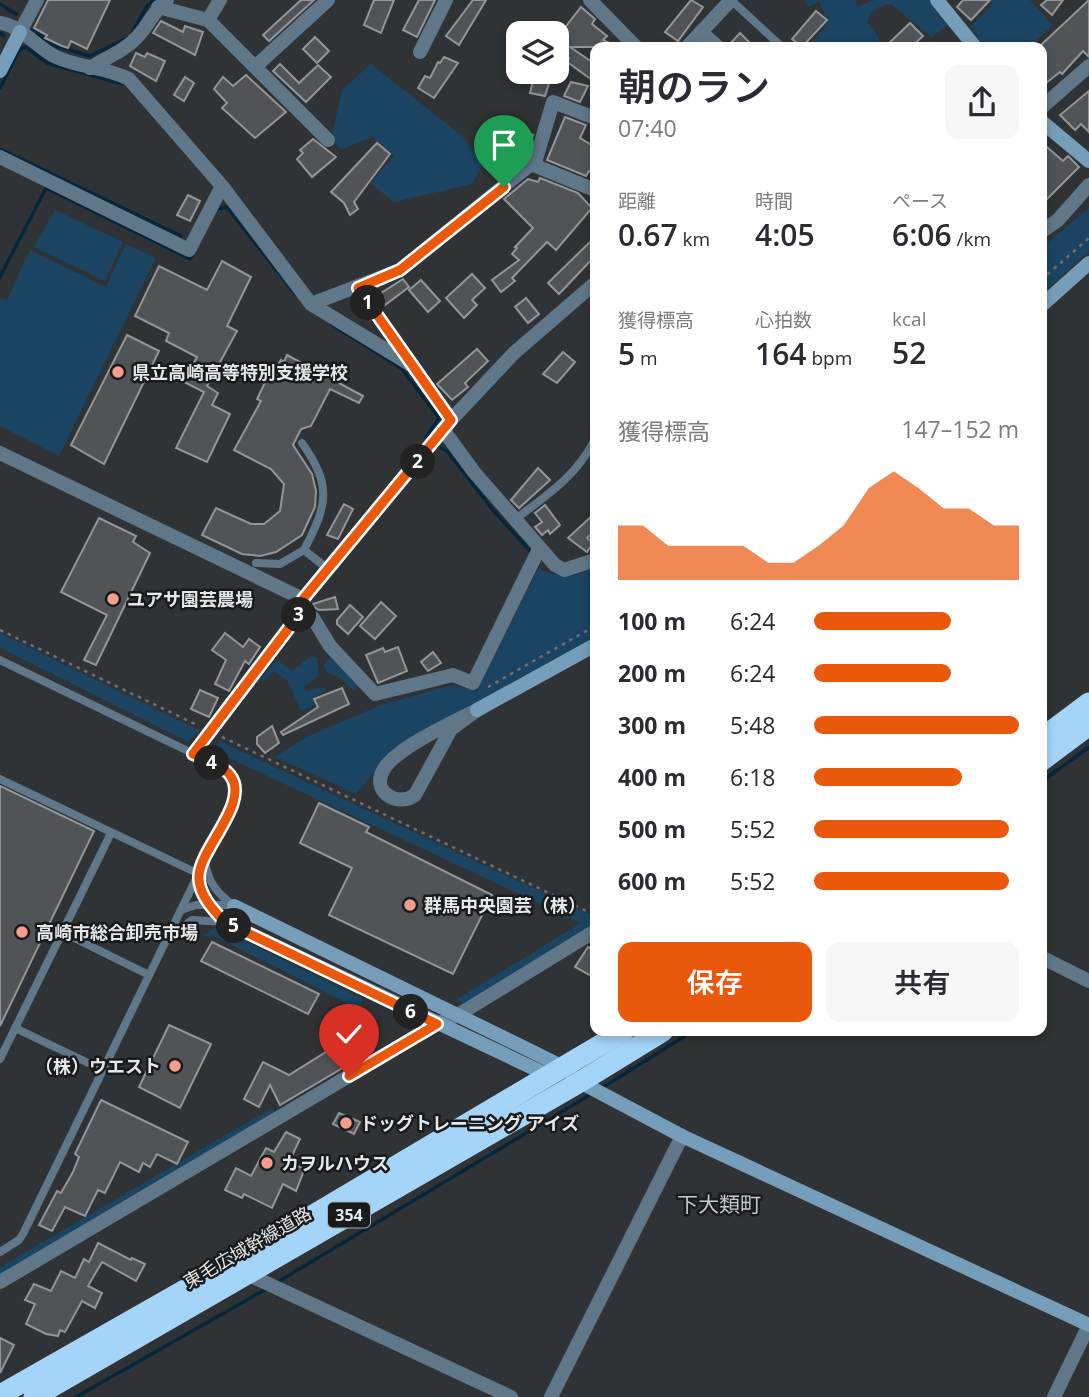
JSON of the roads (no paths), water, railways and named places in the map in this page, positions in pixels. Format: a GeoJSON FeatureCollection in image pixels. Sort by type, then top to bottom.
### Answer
{"type":"FeatureCollection","features":[{"type":"Feature","properties":{"kind":"highway"},"geometry":{"type":"LineString","coordinates":[[1047,735],[1089,704]]}},
{"type":"Feature","properties":{"kind":"highway"},"geometry":{"type":"LineString","coordinates":[[1047,756],[1089,725]]}},
{"type":"Feature","properties":{"kind":"highway","name":"東毛広域幹線道路"},"geometry":{"type":"LineString","coordinates":[[0,1395],[234,1262],[616,1036]]}},
{"type":"Feature","properties":{"kind":"highway","name":"東毛広域幹線道路"},"geometry":{"type":"LineString","coordinates":[[34,1397],[580,1083],[655,1036]]}},
{"type":"Feature","properties":{"kind":"street"},"geometry":{"type":"LineString","coordinates":[[0,71],[37,0]]}},
{"type":"Feature","properties":{"kind":"street"},"geometry":{"type":"LineString","coordinates":[[208,20],[220,0]]}},
{"type":"Feature","properties":{"kind":"street"},"geometry":{"type":"LineString","coordinates":[[257,65],[328,0]]}},
{"type":"Feature","properties":{"kind":"street"},"geometry":{"type":"LineString","coordinates":[[419,52],[446,0]]}},
{"type":"Feature","properties":{"kind":"street"},"geometry":{"type":"LineString","coordinates":[[590,0],[631,42]]}},
{"type":"Feature","properties":{"kind":"street"},"geometry":{"type":"LineString","coordinates":[[692,42],[731,0]]}},
{"type":"Feature","properties":{"kind":"street"},"geometry":{"type":"LineString","coordinates":[[937,0],[971,42]]}},
{"type":"Feature","properties":{"kind":"street"},"geometry":{"type":"LineString","coordinates":[[90,68],[128,46],[162,4],[208,20],[257,65],[328,140]]}},
{"type":"Feature","properties":{"kind":"street"},"geometry":{"type":"LineString","coordinates":[[0,23],[20,32],[55,57],[90,68],[113,71],[130,79],[222,186],[311,304],[411,365]]}},
{"type":"Feature","properties":{"kind":"street"},"geometry":{"type":"LineString","coordinates":[[701,32],[712,42]]}},
{"type":"Feature","properties":{"kind":"street"},"geometry":{"type":"LineString","coordinates":[[1047,103],[1089,66]]}},
{"type":"Feature","properties":{"kind":"street"},"geometry":{"type":"LineString","coordinates":[[311,304],[400,270],[531,164],[536,159],[553,102],[590,116]]}},
{"type":"Feature","properties":{"kind":"street"},"geometry":{"type":"LineString","coordinates":[[1047,126],[1089,161]]}},
{"type":"Feature","properties":{"kind":"street"},"geometry":{"type":"LineString","coordinates":[[0,157],[189,250],[222,186]]}},
{"type":"Feature","properties":{"kind":"street"},"geometry":{"type":"LineString","coordinates":[[531,164],[590,188]]}},
{"type":"Feature","properties":{"kind":"street"},"geometry":{"type":"LineString","coordinates":[[1047,228],[1058,220],[1089,185]]}},
{"type":"Feature","properties":{"kind":"street"},"geometry":{"type":"LineString","coordinates":[[1047,301],[1089,263]]}},
{"type":"Feature","properties":{"kind":"street"},"geometry":{"type":"LineString","coordinates":[[193,754],[328,569],[447,425],[514,353],[590,287]]}},
{"type":"Feature","properties":{"kind":"street"},"geometry":{"type":"LineString","coordinates":[[358,288],[411,365],[447,425],[514,520],[539,549],[564,570],[590,562]]}},
{"type":"Feature","properties":{"kind":"street"},"geometry":{"type":"LineString","coordinates":[[0,453],[302,606],[313,618],[330,646],[374,694],[453,675],[473,683],[539,549]]}},
{"type":"Feature","properties":{"kind":"street"},"geometry":{"type":"LineString","coordinates":[[477,710],[452,729],[415,795],[406,802],[396,801],[385,794],[380,784],[382,771],[391,761],[441,728],[590,648]]}},
{"type":"Feature","properties":{"kind":"street"},"geometry":{"type":"LineString","coordinates":[[234,906],[458,1015],[555,1072]]}},
{"type":"Feature","properties":{"kind":"street"},"geometry":{"type":"LineString","coordinates":[[225,922],[437,1024],[580,1083],[682,1136],[1089,1325],[1054,1397]]}},
{"type":"Feature","properties":{"kind":"street"},"geometry":{"type":"LineString","coordinates":[[0,1282],[437,1024],[458,1015],[590,934]]}},
{"type":"Feature","properties":{"kind":"street"},"geometry":{"type":"LineString","coordinates":[[1047,960],[1089,981]]}},
{"type":"Feature","properties":{"kind":"street"},"geometry":{"type":"LineString","coordinates":[[551,1397],[682,1136]]}},
{"type":"Feature","properties":{"kind":"street"},"geometry":{"type":"LineString","coordinates":[[247,1274],[511,1397]]}},
{"type":"Feature","properties":{"kind":"lane"},"geometry":{"type":"LineString","coordinates":[[731,0],[777,42]]}},
{"type":"Feature","properties":{"kind":"lane"},"geometry":{"type":"LineString","coordinates":[[256,563],[280,564],[304,550],[316,527],[324,498],[320,469],[302,443]]}},
{"type":"Feature","properties":{"kind":"lane"},"geometry":{"type":"LineString","coordinates":[[514,520],[570,476],[584,462],[590,449]]}},
{"type":"Feature","properties":{"kind":"lane"},"geometry":{"type":"LineString","coordinates":[[304,550],[328,569]]}},
{"type":"Feature","properties":{"kind":"lane"},"geometry":{"type":"LineString","coordinates":[[0,660],[229,773],[236,787],[232,805],[24,1233],[19,1240],[0,1252]]}},
{"type":"Feature","properties":{"kind":"lane"},"geometry":{"type":"LineString","coordinates":[[0,779],[199,874]]}},
{"type":"Feature","properties":{"kind":"lane"},"geometry":{"type":"LineString","coordinates":[[0,1059],[111,833]]}},
{"type":"Feature","properties":{"kind":"lane"},"geometry":{"type":"LineString","coordinates":[[205,861],[208,877],[218,894],[234,906]]}},
{"type":"Feature","properties":{"kind":"lane"},"geometry":{"type":"LineString","coordinates":[[199,874],[203,895],[225,922]]}},
{"type":"Feature","properties":{"kind":"lane"},"geometry":{"type":"LineString","coordinates":[[181,910],[209,904],[234,906]]}},
{"type":"Feature","properties":{"kind":"lane"},"geometry":{"type":"LineString","coordinates":[[167,939],[192,920],[225,922]]}},
{"type":"Feature","properties":{"kind":"lane"},"geometry":{"type":"LineString","coordinates":[[62,932],[149,975]]}},
{"type":"Feature","properties":{"kind":"lane"},"geometry":{"type":"LineString","coordinates":[[15,1028],[103,1070]]}},
{"type":"Feature","properties":{"kind":"waterway"},"geometry":{"type":"LineString","coordinates":[[132,33],[147,6],[154,0]]}},
{"type":"Feature","properties":{"kind":"waterway"},"geometry":{"type":"LineString","coordinates":[[0,4],[16,14]]}},
{"type":"Feature","properties":{"kind":"waterway"},"geometry":{"type":"LineString","coordinates":[[32,30],[53,45],[90,56],[127,38]]}},
{"type":"Feature","properties":{"kind":"waterway"},"geometry":{"type":"LineString","coordinates":[[0,33],[4,36]]}},
{"type":"Feature","properties":{"kind":"waterway"},"geometry":{"type":"LineString","coordinates":[[0,88],[20,49],[26,47],[47,63],[123,84]]}},
{"type":"Feature","properties":{"kind":"waterway"},"geometry":{"type":"LineString","coordinates":[[0,149],[181,236]]}},
{"type":"Feature","properties":{"kind":"waterway"},"geometry":{"type":"LineString","coordinates":[[0,277],[46,188],[190,259],[194,252]]}},
{"type":"Feature","properties":{"kind":"waterway"},"geometry":{"type":"LineString","coordinates":[[217,209],[227,207],[296,295]]}},
{"type":"Feature","properties":{"kind":"waterway"},"geometry":{"type":"LineString","coordinates":[[331,324],[401,368],[439,418],[426,437]]}},
{"type":"Feature","properties":{"kind":"waterway"},"geometry":{"type":"LineString","coordinates":[[441,448],[447,451],[493,510],[530,551]]}},
{"type":"Feature","properties":{"kind":"waterway"},"geometry":{"type":"LineString","coordinates":[[1047,778],[1089,747]]}},
{"type":"Feature","properties":{"kind":"waterway"},"geometry":{"type":"LineString","coordinates":[[600,1089],[685,1036]]}},
{"type":"Feature","properties":{"kind":"waterway"},"geometry":{"type":"LineString","coordinates":[[276,1283],[593,1093]]}},
{"type":"Feature","properties":{"kind":"waterway"},"geometry":{"type":"LineString","coordinates":[[76,1397],[266,1289]]}},
{"type":"Feature","properties":{"kind":"place","name":"県立高崎高等特別支援学校"},"geometry":{"type":"Point","coordinates":[118,372]}},
{"type":"Feature","properties":{"kind":"place","name":"ユアサ園芸農場"},"geometry":{"type":"Point","coordinates":[113,599]}},
{"type":"Feature","properties":{"kind":"place","name":"群馬中央園芸（株）"},"geometry":{"type":"Point","coordinates":[410,905]}},
{"type":"Feature","properties":{"kind":"place","name":"高崎市総合卸売市場"},"geometry":{"type":"Point","coordinates":[22,932]}},
{"type":"Feature","properties":{"kind":"place","name":"（株）ウエスト"},"geometry":{"type":"Point","coordinates":[175,1066]}},
{"type":"Feature","properties":{"kind":"place","name":"ドッグトレーニング アイズ"},"geometry":{"type":"Point","coordinates":[346,1123]}},
{"type":"Feature","properties":{"kind":"place","name":"カヲルハウス"},"geometry":{"type":"Point","coordinates":[267,1163]}},
{"type":"Feature","properties":{"kind":"district","name":"下大類町"},"geometry":{"type":"Point","coordinates":[719,1204]}}]}
